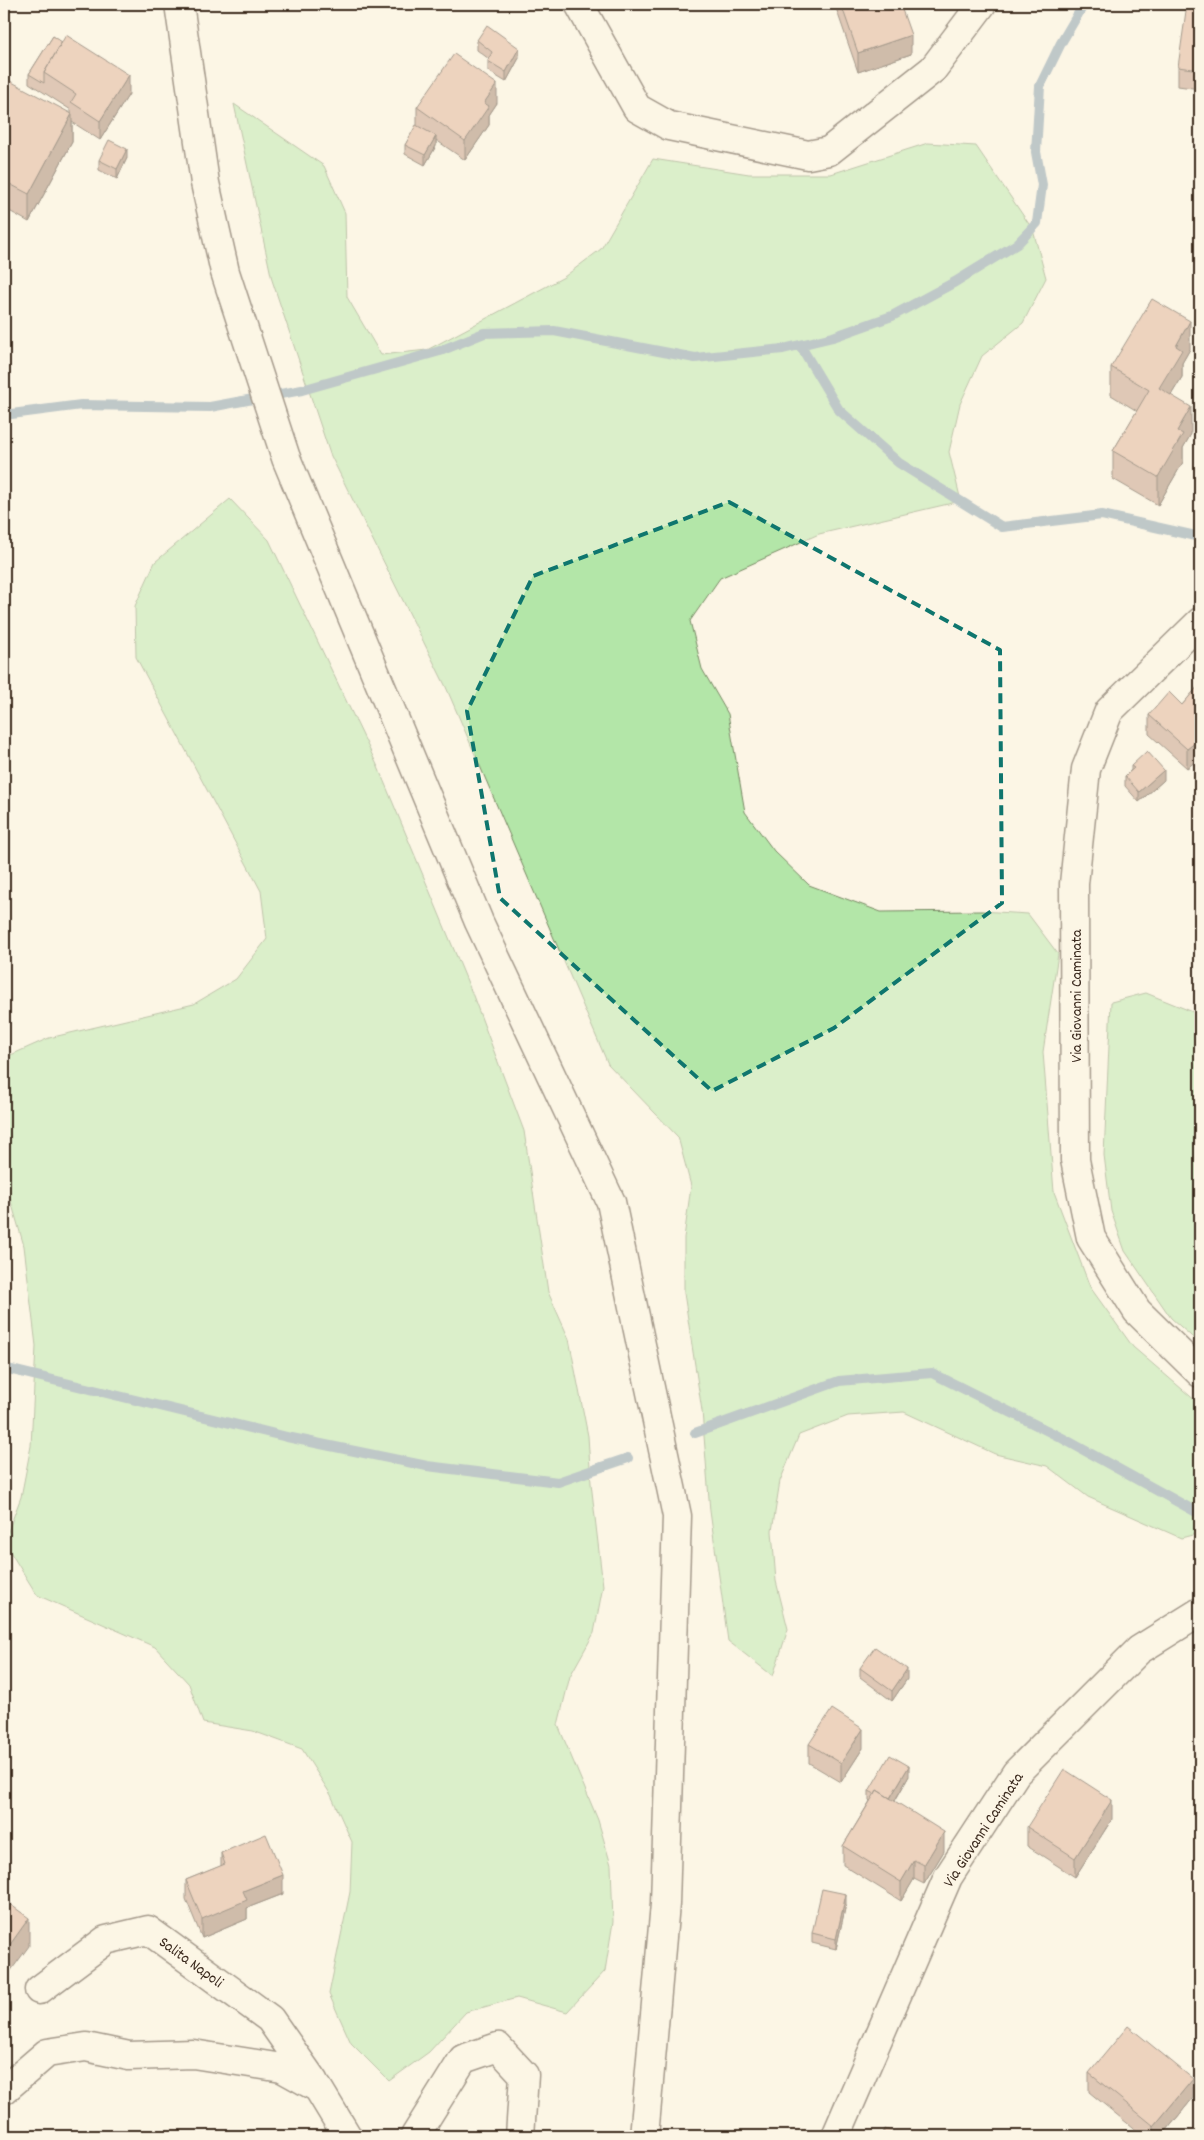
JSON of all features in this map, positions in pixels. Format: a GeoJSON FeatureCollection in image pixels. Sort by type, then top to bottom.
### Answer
{"type":"FeatureCollection","features":[{"type":"Feature","properties":{"kind":"main road"},"geometry":{"type":"LineString","coordinates":[[179,4],[205,183],[225,272],[286,458],[479,922],[611,1202],[677,1516],[665,1904],[644,2136]]}},
{"type":"Feature","properties":{"kind":"main road"},"geometry":{"type":"LineString","coordinates":[[579,4],[637,108],[669,126],[808,155],[830,151],[933,68],[982,4]]}},
{"type":"Feature","properties":{"kind":"main road","name":"Via Giovanni Caminata"},"geometry":{"type":"LineString","coordinates":[[1200,622],[1109,711],[1086,769],[1074,884],[1075,1160],[1091,1238],[1137,1311],[1200,1373]]}},
{"type":"Feature","properties":{"kind":"main road","name":"Via Giovanni Caminata"},"geometry":{"type":"LineString","coordinates":[[836,2136],[948,1877],[1016,1773],[1139,1650],[1200,1612]]}},
{"type":"Feature","properties":{"kind":"main road","name":"Salita Napoli"},"geometry":{"type":"LineString","coordinates":[[39,1990],[106,1940],[148,1930],[270,2019],[318,2088],[347,2136]]}},
{"type":"Feature","properties":{"kind":"main road","name":"Salita Napoli"},"geometry":{"type":"LineString","coordinates":[[4,2090],[47,2053],[86,2047],[129,2056],[193,2054],[282,2068],[318,2088]]}},
{"type":"Feature","properties":{"kind":"main road"},"geometry":{"type":"LineString","coordinates":[[415,2136],[463,2059],[498,2047],[524,2075],[520,2136]]}},
{"type":"Feature","properties":{"kind":"highlighted area"},"geometry":{"type":"Polygon","coordinates":[[[729,502],[1000,650],[1002,903],[834,1028],[712,1091],[500,898],[467,711],[533,576],[729,502]]]}},
{"type":"Feature","properties":{"kind":"green space"},"geometry":{"type":"Polygon","coordinates":[[[234,104],[324,166],[345,213],[347,297],[381,355],[427,350],[564,277],[601,249],[653,159],[749,174],[831,174],[928,143],[976,146],[1033,230],[1046,278],[1023,323],[982,356],[960,404],[949,452],[961,501],[819,534],[720,578],[690,621],[702,669],[728,714],[745,812],[774,851],[809,885],[881,912],[981,911],[1028,914],[1058,954],[1043,1052],[1054,1192],[1090,1287],[1133,1347],[1197,1402],[1200,1407],[1200,1533],[1181,1538],[1088,1497],[1047,1466],[995,1454],[904,1412],[848,1416],[799,1435],[780,1481],[772,1531],[776,1581],[788,1629],[773,1676],[728,1641],[710,1511],[702,1411],[684,1293],[684,1238],[691,1186],[678,1137],[608,1064],[446,687],[330,454],[272,280],[234,104]]]}},
{"type":"Feature","properties":{"kind":"green space"},"geometry":{"type":"Polygon","coordinates":[[[230,499],[269,540],[378,767],[472,993],[524,1131],[548,1292],[569,1339],[588,1436],[591,1483],[603,1586],[594,1633],[570,1676],[558,1725],[598,1820],[611,1865],[613,1922],[605,1971],[567,2012],[517,1998],[466,2012],[429,2052],[389,2081],[351,2043],[329,1994],[350,1892],[352,1842],[331,1795],[302,1749],[253,1731],[203,1723],[189,1684],[155,1647],[37,1595],[4,1542],[21,1497],[31,1446],[36,1346],[24,1246],[4,1177],[4,1058],[49,1038],[194,1004],[236,979],[267,939],[261,891],[136,657],[135,606],[155,562],[230,499]]]}},
{"type":"Feature","properties":{"kind":"green space"},"geometry":{"type":"Polygon","coordinates":[[[1146,993],[1193,1012],[1200,1029],[1200,1344],[1171,1318],[1125,1251],[1111,1211],[1104,1155],[1111,1002],[1146,993]]]}},
{"type":"Feature","properties":{"kind":"building"},"geometry":{"type":"Polygon","coordinates":[[[841,4],[900,4],[911,35],[858,53],[841,4]]]}},
{"type":"Feature","properties":{"kind":"building"},"geometry":{"type":"Polygon","coordinates":[[[1187,4],[1200,4],[1200,70],[1178,67],[1187,4]]]}},
{"type":"Feature","properties":{"kind":"building"},"geometry":{"type":"Polygon","coordinates":[[[487,25],[519,48],[506,72],[488,61],[492,52],[477,40],[487,25]]]}},
{"type":"Feature","properties":{"kind":"building"},"geometry":{"type":"Polygon","coordinates":[[[66,35],[129,75],[100,121],[71,102],[76,94],[44,73],[66,35]]]}},
{"type":"Feature","properties":{"kind":"building"},"geometry":{"type":"Polygon","coordinates":[[[53,36],[62,42],[44,73],[44,83],[29,74],[53,36]]]}},
{"type":"Feature","properties":{"kind":"building"},"geometry":{"type":"Polygon","coordinates":[[[454,54],[497,84],[484,103],[489,106],[465,141],[417,107],[454,54]]]}},
{"type":"Feature","properties":{"kind":"building"},"geometry":{"type":"Polygon","coordinates":[[[8,80],[72,114],[29,194],[4,181],[4,87],[8,80]]]}},
{"type":"Feature","properties":{"kind":"building"},"geometry":{"type":"Polygon","coordinates":[[[416,125],[436,136],[425,155],[405,145],[416,125]]]}},
{"type":"Feature","properties":{"kind":"building"},"geometry":{"type":"Polygon","coordinates":[[[109,140],[127,149],[117,169],[99,160],[109,140]]]}},
{"type":"Feature","properties":{"kind":"building"},"geometry":{"type":"Polygon","coordinates":[[[1152,299],[1190,321],[1176,346],[1182,350],[1159,388],[1191,407],[1177,431],[1183,434],[1158,477],[1113,451],[1149,390],[1111,367],[1152,299]]]}},
{"type":"Feature","properties":{"kind":"building"},"geometry":{"type":"Polygon","coordinates":[[[1200,684],[1200,739],[1187,749],[1149,715],[1169,692],[1182,705],[1200,684]]]}},
{"type":"Feature","properties":{"kind":"building"},"geometry":{"type":"Polygon","coordinates":[[[1147,751],[1164,770],[1139,792],[1125,776],[1134,768],[1131,766],[1147,751]]]}},
{"type":"Feature","properties":{"kind":"building"},"geometry":{"type":"Polygon","coordinates":[[[875,1647],[907,1669],[892,1691],[860,1668],[875,1647]]]}},
{"type":"Feature","properties":{"kind":"building"},"geometry":{"type":"Polygon","coordinates":[[[832,1709],[863,1729],[841,1763],[809,1744],[832,1709]]]}},
{"type":"Feature","properties":{"kind":"building"},"geometry":{"type":"Polygon","coordinates":[[[890,1755],[909,1766],[890,1798],[877,1790],[875,1794],[869,1791],[890,1755]]]}},
{"type":"Feature","properties":{"kind":"building"},"geometry":{"type":"Polygon","coordinates":[[[1064,1769],[1112,1800],[1075,1858],[1027,1827],[1064,1769]]]}},
{"type":"Feature","properties":{"kind":"building"},"geometry":{"type":"Polygon","coordinates":[[[877,1790],[944,1832],[924,1865],[914,1860],[901,1882],[843,1846],[877,1790]]]}},
{"type":"Feature","properties":{"kind":"building"},"geometry":{"type":"Polygon","coordinates":[[[266,1834],[283,1875],[243,1891],[247,1900],[202,1919],[186,1880],[225,1864],[221,1853],[266,1834]]]}},
{"type":"Feature","properties":{"kind":"building"},"geometry":{"type":"Polygon","coordinates":[[[822,1889],[846,1894],[836,1939],[812,1933],[822,1889]]]}},
{"type":"Feature","properties":{"kind":"building"},"geometry":{"type":"Polygon","coordinates":[[[4,1900],[29,1918],[4,1953],[4,1900]]]}},
{"type":"Feature","properties":{"kind":"building"},"geometry":{"type":"Polygon","coordinates":[[[1128,2026],[1193,2079],[1154,2126],[1089,2073],[1128,2026]]]}},
{"type":"Feature","properties":{"kind":"building"},"geometry":{"type":"Polygon","coordinates":[[[885,2129],[903,2136],[882,2136],[885,2129]]]}},
{"type":"Feature","properties":{"kind":"waterway"},"geometry":{"type":"LineString","coordinates":[[4,415],[81,405],[210,407],[302,390],[440,351],[484,333],[554,331],[695,358],[783,349],[833,337],[892,316],[955,282],[1017,244],[1037,223],[1042,185],[1036,152],[1040,86],[1061,43],[1084,4]]}},
{"type":"Feature","properties":{"kind":"waterway"},"geometry":{"type":"LineString","coordinates":[[800,345],[839,410],[899,463],[1002,527],[1102,515],[1200,537]]}},
{"type":"Feature","properties":{"kind":"waterway"},"geometry":{"type":"LineString","coordinates":[[4,1368],[287,1437],[427,1466],[558,1482],[628,1458]]}},
{"type":"Feature","properties":{"kind":"waterway"},"geometry":{"type":"LineString","coordinates":[[695,1433],[839,1381],[932,1373],[1062,1438],[1200,1514]]}}]}
